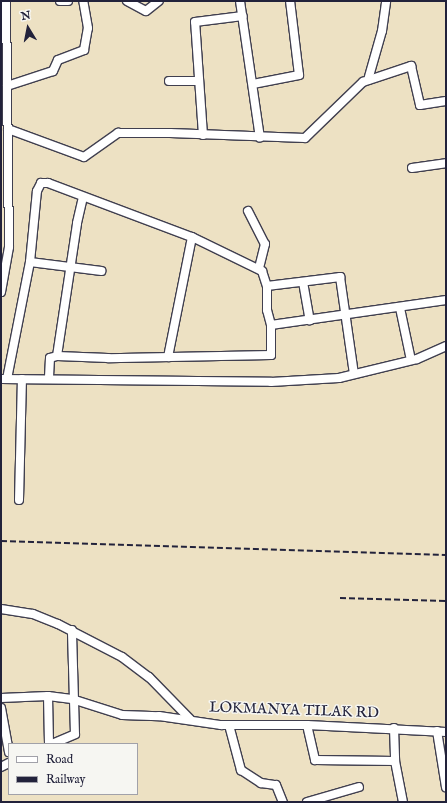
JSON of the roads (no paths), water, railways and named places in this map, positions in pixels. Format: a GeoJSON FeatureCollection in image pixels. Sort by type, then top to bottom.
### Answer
{"type":"FeatureCollection","features":[{"type":"Feature","properties":{"kind":"street"},"geometry":{"type":"LineString","coordinates":[[1,292],[9,247],[6,132],[7,86],[4,68],[6,1]]}},
{"type":"Feature","properties":{"kind":"street"},"geometry":{"type":"LineString","coordinates":[[60,1],[68,1]]}},
{"type":"Feature","properties":{"kind":"street"},"geometry":{"type":"LineString","coordinates":[[7,86],[53,71],[58,60],[84,50],[88,28],[83,1]]}},
{"type":"Feature","properties":{"kind":"street"},"geometry":{"type":"LineString","coordinates":[[127,1],[146,11],[159,1]]}},
{"type":"Feature","properties":{"kind":"street"},"geometry":{"type":"LineString","coordinates":[[240,1],[260,138]]}},
{"type":"Feature","properties":{"kind":"street"},"geometry":{"type":"LineString","coordinates":[[253,84],[299,75],[290,1]]}},
{"type":"Feature","properties":{"kind":"street"},"geometry":{"type":"LineString","coordinates":[[368,80],[382,31],[386,1]]}},
{"type":"Feature","properties":{"kind":"street"},"geometry":{"type":"LineString","coordinates":[[203,135],[195,22],[243,16]]}},
{"type":"Feature","properties":{"kind":"street"},"geometry":{"type":"LineString","coordinates":[[6,132],[84,157],[118,133],[260,138],[305,138],[363,82],[411,66],[420,105],[446,101]]}},
{"type":"Feature","properties":{"kind":"street"},"geometry":{"type":"LineString","coordinates":[[169,81],[198,81]]}},
{"type":"Feature","properties":{"kind":"street"},"geometry":{"type":"LineString","coordinates":[[412,168],[446,163]]}},
{"type":"Feature","properties":{"kind":"street"},"geometry":{"type":"LineString","coordinates":[[259,268],[192,238],[83,198],[48,183],[41,183],[37,191],[30,262],[4,379],[272,382],[339,378],[410,360],[446,346]]}},
{"type":"Feature","properties":{"kind":"street"},"geometry":{"type":"LineString","coordinates":[[57,356],[70,267],[83,198]]}},
{"type":"Feature","properties":{"kind":"street"},"geometry":{"type":"LineString","coordinates":[[49,379],[50,358],[57,356],[168,357],[271,355],[271,325],[267,310],[267,286],[259,268],[265,244],[248,211]]}},
{"type":"Feature","properties":{"kind":"street"},"geometry":{"type":"LineString","coordinates":[[168,357],[192,238]]}},
{"type":"Feature","properties":{"kind":"street"},"geometry":{"type":"LineString","coordinates":[[30,262],[100,271]]}},
{"type":"Feature","properties":{"kind":"street"},"geometry":{"type":"LineString","coordinates":[[267,286],[340,277],[354,374]]}},
{"type":"Feature","properties":{"kind":"street"},"geometry":{"type":"LineString","coordinates":[[303,282],[310,320]]}},
{"type":"Feature","properties":{"kind":"street"},"geometry":{"type":"LineString","coordinates":[[271,325],[400,308],[446,300]]}},
{"type":"Feature","properties":{"kind":"street"},"geometry":{"type":"LineString","coordinates":[[400,308],[410,360]]}},
{"type":"Feature","properties":{"kind":"street"},"geometry":{"type":"LineString","coordinates":[[19,500],[22,379]]}},
{"type":"Feature","properties":{"kind":"street"},"geometry":{"type":"LineString","coordinates":[[1,609],[32,614],[72,630],[122,657],[149,677],[190,719]]}},
{"type":"Feature","properties":{"kind":"street"},"geometry":{"type":"LineString","coordinates":[[52,743],[75,734],[72,699],[72,630]]}},
{"type":"Feature","properties":{"kind":"street"},"geometry":{"type":"LineString","coordinates":[[48,696],[50,743]]}},
{"type":"Feature","properties":{"kind":"street","name":"LOKMANYA TILAK RD"},"geometry":{"type":"LineString","coordinates":[[1,698],[48,696],[72,699],[122,715],[190,719],[229,725],[306,725],[394,728],[446,732]]}},
{"type":"Feature","properties":{"kind":"street"},"geometry":{"type":"LineString","coordinates":[[1,708],[8,746]]}},
{"type":"Feature","properties":{"kind":"street"},"geometry":{"type":"LineString","coordinates":[[229,725],[241,770],[261,783],[276,785],[283,802]]}},
{"type":"Feature","properties":{"kind":"street"},"geometry":{"type":"LineString","coordinates":[[306,725],[314,760],[395,761]]}},
{"type":"Feature","properties":{"kind":"street"},"geometry":{"type":"LineString","coordinates":[[394,728],[395,761],[403,802]]}},
{"type":"Feature","properties":{"kind":"street"},"geometry":{"type":"LineString","coordinates":[[437,731],[446,783]]}},
{"type":"Feature","properties":{"kind":"street"},"geometry":{"type":"LineString","coordinates":[[307,802],[359,787]]}},
{"type":"Feature","properties":{"kind":"railway"},"geometry":{"type":"LineString","coordinates":[[1,541],[446,555]]}},
{"type":"Feature","properties":{"kind":"railway"},"geometry":{"type":"LineString","coordinates":[[340,598],[446,601]]}}]}
